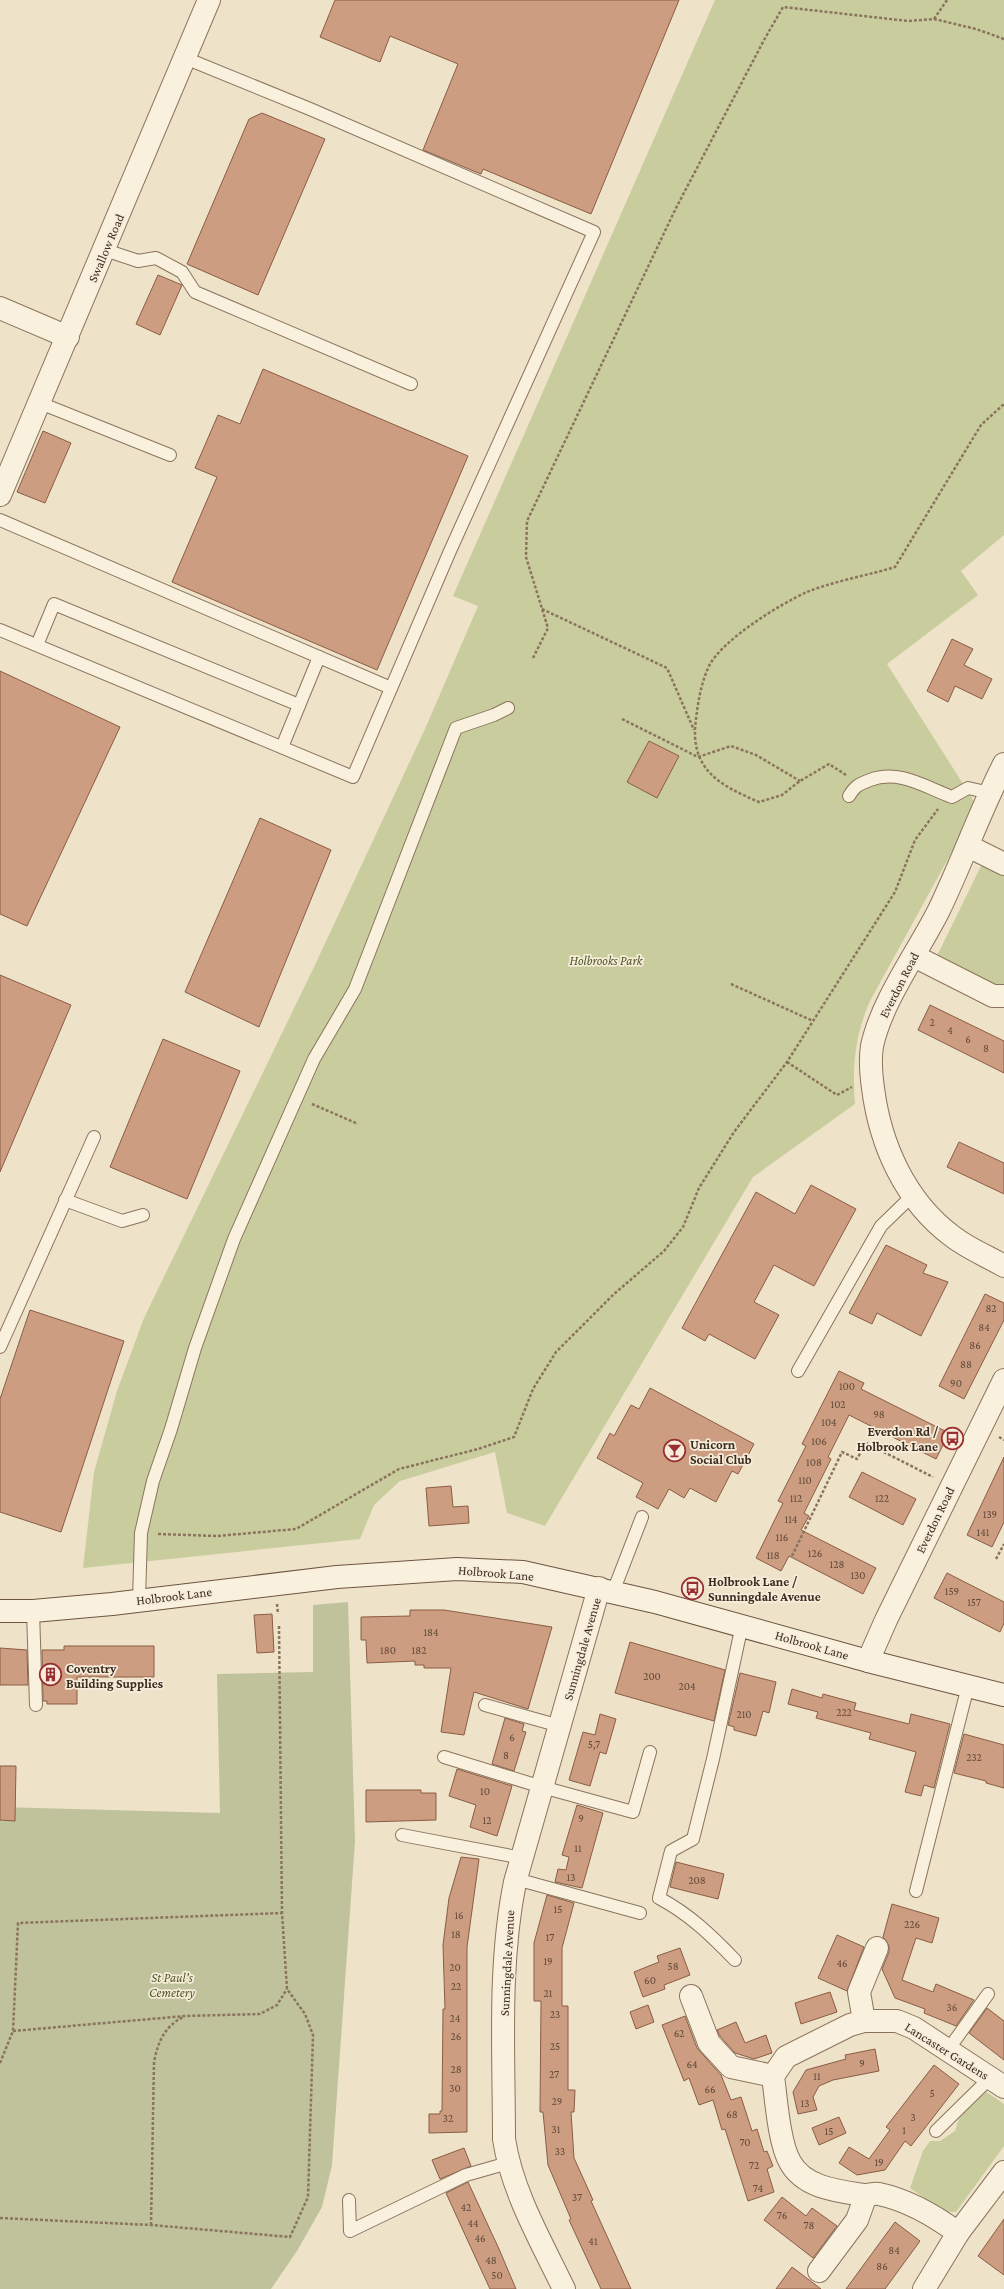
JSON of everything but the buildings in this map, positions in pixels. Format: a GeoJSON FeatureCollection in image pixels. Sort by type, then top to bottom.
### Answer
{"type":"FeatureCollection","features":[{"type":"Feature","properties":{"kind":"street","name":"Swallow Road"},"geometry":{"type":"LineString","coordinates":[[0,495],[105,250],[209,0]]}},
{"type":"Feature","properties":{"kind":"street"},"geometry":{"type":"LineString","coordinates":[[0,308],[68,337]]}},
{"type":"Feature","properties":{"kind":"street","name":"Everdon Road"},"geometry":{"type":"LineString","coordinates":[[1004,764],[938,910],[880,1020],[872,1046],[872,1083],[876,1113],[885,1143],[904,1182],[922,1209],[952,1236],[1004,1266]]}},
{"type":"Feature","properties":{"kind":"street"},"geometry":{"type":"LineString","coordinates":[[968,846],[1004,864]]}},
{"type":"Feature","properties":{"kind":"street"},"geometry":{"type":"LineString","coordinates":[[914,956],[993,996],[1004,996]]}},
{"type":"Feature","properties":{"kind":"street","name":"Everdon Road"},"geometry":{"type":"LineString","coordinates":[[868,1661],[886,1620],[1004,1380]]}},
{"type":"Feature","properties":{"kind":"street","name":"Holbrook Lane"},"geometry":{"type":"LineString","coordinates":[[0,1611],[33,1611],[337,1577],[457,1569],[523,1572],[606,1590],[742,1625],[868,1661],[1004,1695]]}},
{"type":"Feature","properties":{"kind":"street","name":"Sunningdale Avenue"},"geometry":{"type":"LineString","coordinates":[[564,2289],[520,2197],[508,2163],[504,2138],[505,1964],[507,1932],[516,1879],[560,1726],[606,1590]]}},
{"type":"Feature","properties":{"kind":"street"},"geometry":{"type":"LineString","coordinates":[[864,2021],[859,1992],[877,1948]]}},
{"type":"Feature","properties":{"kind":"street"},"geometry":{"type":"LineString","coordinates":[[691,1996],[709,2043],[731,2067],[773,2076],[783,2138],[789,2162],[804,2179],[828,2189],[866,2195],[878,2194],[915,2207],[958,2232]]}},
{"type":"Feature","properties":{"kind":"street","name":"Lancaster Gardens"},"geometry":{"type":"LineString","coordinates":[[773,2076],[786,2057],[850,2025],[864,2021],[897,2021],[914,2028],[997,2082]]}},
{"type":"Feature","properties":{"kind":"street"},"geometry":{"type":"LineString","coordinates":[[924,2289],[958,2232],[1004,2172]]}},
{"type":"Feature","properties":{"kind":"street"},"geometry":{"type":"LineString","coordinates":[[819,2271],[857,2220],[866,2195]]}},
{"type":"Feature","properties":{"kind":"lane"},"geometry":{"type":"LineString","coordinates":[[0,630],[353,777],[450,551],[594,232],[442,168],[310,109],[185,58]]}},
{"type":"Feature","properties":{"kind":"lane"},"geometry":{"type":"LineString","coordinates":[[105,250],[138,261],[156,258],[182,272],[195,292],[411,384]]}},
{"type":"Feature","properties":{"kind":"lane"},"geometry":{"type":"LineString","coordinates":[[40,403],[170,455]]}},
{"type":"Feature","properties":{"kind":"lane"},"geometry":{"type":"LineString","coordinates":[[0,520],[391,688]]}},
{"type":"Feature","properties":{"kind":"lane"},"geometry":{"type":"LineString","coordinates":[[37,645],[54,604],[299,705]]}},
{"type":"Feature","properties":{"kind":"lane"},"geometry":{"type":"LineString","coordinates":[[282,747],[319,657]]}},
{"type":"Feature","properties":{"kind":"lane"},"geometry":{"type":"LineString","coordinates":[[139,1600],[141,1533],[153,1481],[171,1429],[195,1348],[234,1239],[314,1059],[356,989],[456,728],[494,715],[508,708]]}},
{"type":"Feature","properties":{"kind":"lane"},"geometry":{"type":"LineString","coordinates":[[852,791],[890,775],[922,783],[952,797],[968,788],[990,793]]}},
{"type":"Feature","properties":{"kind":"lane"},"geometry":{"type":"LineString","coordinates":[[0,1347],[94,1137]]}},
{"type":"Feature","properties":{"kind":"lane"},"geometry":{"type":"LineString","coordinates":[[798,1371],[881,1226],[913,1195]]}},
{"type":"Feature","properties":{"kind":"lane"},"geometry":{"type":"LineString","coordinates":[[65,1200],[122,1221],[143,1215]]}},
{"type":"Feature","properties":{"kind":"lane"},"geometry":{"type":"LineString","coordinates":[[606,1590],[642,1517]]}},
{"type":"Feature","properties":{"kind":"lane"},"geometry":{"type":"LineString","coordinates":[[33,1611],[36,1705]]}},
{"type":"Feature","properties":{"kind":"lane"},"geometry":{"type":"LineString","coordinates":[[735,1960],[709,1932],[688,1915],[659,1898],[671,1851],[693,1839],[713,1759],[742,1625]]}},
{"type":"Feature","properties":{"kind":"lane"},"geometry":{"type":"LineString","coordinates":[[916,1891],[968,1686]]}},
{"type":"Feature","properties":{"kind":"lane"},"geometry":{"type":"LineString","coordinates":[[485,1705],[560,1726]]}},
{"type":"Feature","properties":{"kind":"lane"},"geometry":{"type":"LineString","coordinates":[[444,1757],[542,1787],[632,1812],[650,1752]]}},
{"type":"Feature","properties":{"kind":"lane"},"geometry":{"type":"LineString","coordinates":[[402,1835],[522,1858]]}},
{"type":"Feature","properties":{"kind":"lane"},"geometry":{"type":"LineString","coordinates":[[516,1879],[640,1913]]}},
{"type":"Feature","properties":{"kind":"lane"},"geometry":{"type":"LineString","coordinates":[[948,2050],[988,1994]]}},
{"type":"Feature","properties":{"kind":"lane"},"geometry":{"type":"LineString","coordinates":[[936,2131],[997,2082]]}},
{"type":"Feature","properties":{"kind":"lane"},"geometry":{"type":"LineString","coordinates":[[349,2200],[350,2231],[466,2175],[508,2163]]}},
{"type":"Feature","properties":{"kind":"path"},"geometry":{"type":"LineString","coordinates":[[934,19],[947,0]]}},
{"type":"Feature","properties":{"kind":"path"},"geometry":{"type":"LineString","coordinates":[[533,658],[548,628],[526,558],[527,521],[676,208],[764,40],[783,7],[908,21],[934,19],[976,29],[1004,39]]}},
{"type":"Feature","properties":{"kind":"path"},"geometry":{"type":"LineString","coordinates":[[694,730],[699,696],[709,665],[740,632],[808,592],[895,567],[981,425],[1004,404]]}},
{"type":"Feature","properties":{"kind":"path"},"geometry":{"type":"LineString","coordinates":[[542,608],[667,668],[694,730],[698,757],[704,769],[729,790],[759,802],[782,794],[800,781],[829,764],[843,772],[852,791]]}},
{"type":"Feature","properties":{"kind":"path"},"geometry":{"type":"LineString","coordinates":[[622,719],[698,757],[731,746],[756,755],[800,781]]}},
{"type":"Feature","properties":{"kind":"path"},"geometry":{"type":"LineString","coordinates":[[141,1533],[217,1536],[296,1529],[399,1469],[478,1450],[514,1437],[533,1389],[556,1352],[614,1294],[664,1251],[683,1227],[699,1188],[734,1132],[787,1062],[895,892],[915,840],[938,809],[952,797]]}},
{"type":"Feature","properties":{"kind":"path"},"geometry":{"type":"LineString","coordinates":[[731,984],[813,1021]]}},
{"type":"Feature","properties":{"kind":"path"},"geometry":{"type":"LineString","coordinates":[[787,1062],[837,1095],[852,1087],[872,1083]]}},
{"type":"Feature","properties":{"kind":"path"},"geometry":{"type":"LineString","coordinates":[[297,1098],[358,1124]]}},
{"type":"Feature","properties":{"kind":"path"},"geometry":{"type":"LineString","coordinates":[[792,1556],[842,1452],[857,1459],[866,1443],[951,1487]]}},
{"type":"Feature","properties":{"kind":"path"},"geometry":{"type":"LineString","coordinates":[[996,1559],[1004,1544]]}},
{"type":"Feature","properties":{"kind":"path"},"geometry":{"type":"LineString","coordinates":[[0,2218],[151,2225],[290,2237],[308,2197],[313,2035],[305,2014],[287,1989],[282,1913],[279,1626]]}},
{"type":"Feature","properties":{"kind":"path"},"geometry":{"type":"LineString","coordinates":[[0,2063],[13,2031],[18,1923],[282,1913]]}},
{"type":"Feature","properties":{"kind":"path"},"geometry":{"type":"LineString","coordinates":[[13,2031],[185,2016],[260,2014],[277,2005],[287,1989]]}},
{"type":"Feature","properties":{"kind":"path"},"geometry":{"type":"LineString","coordinates":[[151,2225],[154,2062],[157,2048],[163,2034],[173,2022],[185,2016]]}},
{"type":"Feature","properties":{"kind":"green space","name":"Holbrooks Park"},"geometry":{"type":"Polygon","coordinates":[[[715,0],[1004,0],[1004,535],[961,571],[978,595],[887,664],[977,806],[870,1001],[861,1026],[854,1064],[855,1104],[753,1177],[545,1526],[507,1513],[495,1452],[400,1481],[374,1505],[360,1539],[83,1568],[94,1472],[117,1391],[144,1318],[314,967],[425,729],[478,606],[453,596],[715,0]]]}},
{"type":"Feature","properties":{"kind":"green space"},"geometry":{"type":"Polygon","coordinates":[[[982,864],[1004,875],[1004,986],[1000,988],[937,956],[982,864]]]}},
{"type":"Feature","properties":{"kind":"green space","name":"St Paul's Cemetery"},"geometry":{"type":"Polygon","coordinates":[[[348,1602],[355,1841],[332,2165],[322,2207],[297,2251],[271,2289],[0,2289],[0,1807],[220,1813],[217,1674],[313,1672],[313,1605],[348,1602]]]}},
{"type":"Feature","properties":{"kind":"green space"},"geometry":{"type":"Polygon","coordinates":[[[985,2091],[1004,2104],[1004,2146],[956,2212],[944,2212],[910,2188],[923,2151],[930,2141],[940,2141],[955,2131],[960,2115],[985,2091]]]}},
{"type":"Feature","properties":{"kind":"place","name":"Everdon Rd / Holbrook Lane"},"geometry":{"type":"Point","coordinates":[953,1438]}},
{"type":"Feature","properties":{"kind":"place","name":"Unicorn Social Club"},"geometry":{"type":"Point","coordinates":[675,1451]}},
{"type":"Feature","properties":{"kind":"place","name":"Holbrook Lane / Sunningdale Avenue"},"geometry":{"type":"Point","coordinates":[692,1588]}},
{"type":"Feature","properties":{"kind":"place","name":"Coventry Building Supplies"},"geometry":{"type":"Point","coordinates":[50,1675]}}]}
